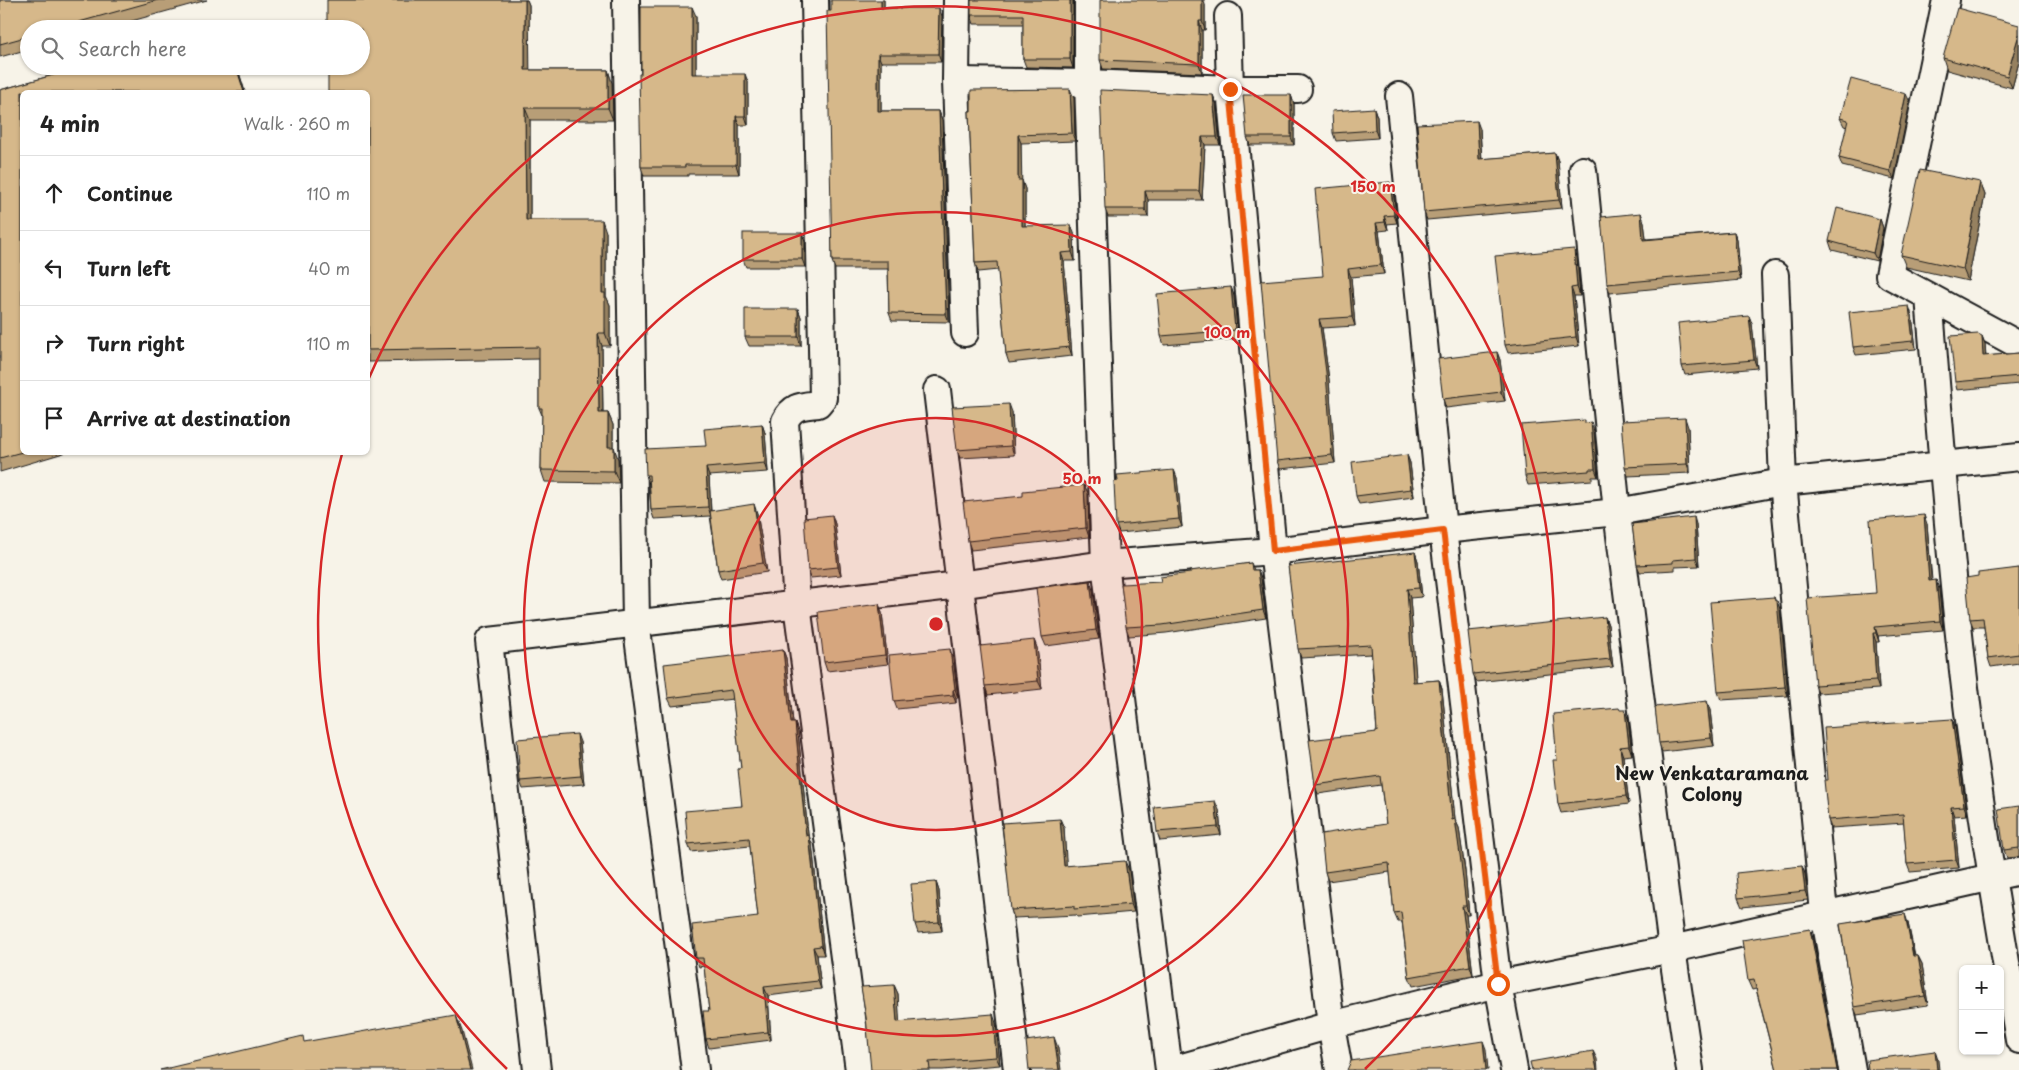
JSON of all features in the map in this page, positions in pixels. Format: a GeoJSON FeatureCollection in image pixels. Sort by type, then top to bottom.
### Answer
{"type":"FeatureCollection","features":[{"type":"Feature","properties":{"kind":"street"},"geometry":{"type":"LineString","coordinates":[[626,0],[636,622],[695,1070]]}},
{"type":"Feature","properties":{"kind":"street"},"geometry":{"type":"LineString","coordinates":[[815,0],[824,398],[818,404],[798,406],[790,411],[785,420],[797,605],[859,1070]]}},
{"type":"Feature","properties":{"kind":"street"},"geometry":{"type":"LineString","coordinates":[[957,0],[956,81],[964,332]]}},
{"type":"Feature","properties":{"kind":"street"},"geometry":{"type":"LineString","coordinates":[[1088,0],[1088,83],[1105,564],[1170,1070],[1331,1025],[1498,984],[1672,949],[1824,913],[2019,871]]}},
{"type":"Feature","properties":{"kind":"street"},"geometry":{"type":"LineString","coordinates":[[1946,0],[1889,275],[2019,344]]}},
{"type":"Feature","properties":{"kind":"street"},"geometry":{"type":"LineString","coordinates":[[1228,16],[1230,89],[1273,551],[1331,1025],[1339,1070]]}},
{"type":"Feature","properties":{"kind":"street"},"geometry":{"type":"LineString","coordinates":[[956,81],[1298,90]]}},
{"type":"Feature","properties":{"kind":"street"},"geometry":{"type":"LineString","coordinates":[[1399,96],[1443,530],[1498,984],[1514,1070]]}},
{"type":"Feature","properties":{"kind":"street"},"geometry":{"type":"LineString","coordinates":[[1583,170],[1617,512],[1672,949],[1690,1070]]}},
{"type":"Feature","properties":{"kind":"street"},"geometry":{"type":"LineString","coordinates":[[1775,275],[1783,482],[1824,913],[1852,1070]]}},
{"type":"Feature","properties":{"kind":"street"},"geometry":{"type":"LineString","coordinates":[[1929,297],[1966,696],[1992,878],[2019,1040]]}},
{"type":"Feature","properties":{"kind":"street"},"geometry":{"type":"LineString","coordinates":[[937,390],[1017,1070]]}},
{"type":"Feature","properties":{"kind":"street"},"geometry":{"type":"LineString","coordinates":[[537,1070],[489,641],[959,585],[1105,564],[1273,551],[1443,530],[1617,512],[1783,482],[2019,457]]}},
{"type":"Feature","properties":{"kind":"building"},"geometry":{"type":"Polygon","coordinates":[[[0,0],[158,0],[86,20],[20,20],[20,38],[0,44],[0,0]]]}},
{"type":"Feature","properties":{"kind":"building"},"geometry":{"type":"Polygon","coordinates":[[[327,0],[525,0],[525,70],[608,70],[608,108],[525,108],[526,220],[602,220],[602,293],[605,293],[605,333],[598,333],[599,413],[608,413],[608,447],[614,447],[614,471],[541,470],[542,408],[539,408],[539,347],[370,350],[370,90],[328,90],[328,75],[370,75],[370,20],[327,20],[327,0]]]}},
{"type":"Feature","properties":{"kind":"building"},"geometry":{"type":"Polygon","coordinates":[[[831,0],[881,0],[881,8],[939,8],[938,54],[878,54],[878,111],[939,111],[946,314],[889,313],[888,261],[832,261],[827,11],[831,11],[831,0]]]}},
{"type":"Feature","properties":{"kind":"building"},"geometry":{"type":"Polygon","coordinates":[[[971,0],[1070,0],[1070,59],[1023,59],[1023,15],[971,15],[971,0]]]}},
{"type":"Feature","properties":{"kind":"building"},"geometry":{"type":"Polygon","coordinates":[[[1100,0],[1202,0],[1202,21],[1199,21],[1199,64],[1100,60],[1100,0]]]}},
{"type":"Feature","properties":{"kind":"building"},"geometry":{"type":"Polygon","coordinates":[[[641,7],[692,7],[692,74],[745,74],[745,116],[736,116],[736,165],[641,167],[639,74],[641,74],[641,7]]]}},
{"type":"Feature","properties":{"kind":"building"},"geometry":{"type":"Polygon","coordinates":[[[1957,8],[2019,25],[2019,34],[2007,76],[1943,58],[1957,8]]]}},
{"type":"Feature","properties":{"kind":"building"},"geometry":{"type":"Polygon","coordinates":[[[53,75],[239,75],[243,90],[20,90],[20,453],[0,458],[0,90],[53,75]]]}},
{"type":"Feature","properties":{"kind":"building"},"geometry":{"type":"Polygon","coordinates":[[[1851,79],[1906,94],[1890,171],[1839,158],[1848,120],[1840,118],[1851,79]]]}},
{"type":"Feature","properties":{"kind":"building"},"geometry":{"type":"Polygon","coordinates":[[[1070,89],[1072,133],[1018,135],[1018,180],[1022,180],[1022,226],[1071,225],[1072,252],[1061,253],[1069,347],[1006,354],[997,262],[975,263],[969,111],[971,111],[971,90],[1070,89]]]}},
{"type":"Feature","properties":{"kind":"building"},"geometry":{"type":"Polygon","coordinates":[[[1100,90],[1213,95],[1217,137],[1202,137],[1199,191],[1145,191],[1145,209],[1105,209],[1100,90]]]}},
{"type":"Feature","properties":{"kind":"building"},"geometry":{"type":"Polygon","coordinates":[[[1243,95],[1291,95],[1291,137],[1247,137],[1243,95]]]}},
{"type":"Feature","properties":{"kind":"building"},"geometry":{"type":"Polygon","coordinates":[[[1374,108],[1375,130],[1333,133],[1332,111],[1374,108]]]}},
{"type":"Feature","properties":{"kind":"building"},"geometry":{"type":"Polygon","coordinates":[[[1477,121],[1479,159],[1555,153],[1559,200],[1424,212],[1417,124],[1477,121]]]}},
{"type":"Feature","properties":{"kind":"building"},"geometry":{"type":"Polygon","coordinates":[[[1920,170],[1980,182],[1963,269],[1901,255],[1920,170]]]}},
{"type":"Feature","properties":{"kind":"building"},"geometry":{"type":"Polygon","coordinates":[[[1390,182],[1394,215],[1384,216],[1385,222],[1376,223],[1381,265],[1348,269],[1352,317],[1319,319],[1326,372],[1332,455],[1277,461],[1261,281],[1323,276],[1315,189],[1390,182]]]}},
{"type":"Feature","properties":{"kind":"building"},"geometry":{"type":"Polygon","coordinates":[[[1837,208],[1880,219],[1873,253],[1829,241],[1837,208]]]}},
{"type":"Feature","properties":{"kind":"building"},"geometry":{"type":"Polygon","coordinates":[[[1641,213],[1643,240],[1734,232],[1738,272],[1607,284],[1601,217],[1641,213]]]}},
{"type":"Feature","properties":{"kind":"building"},"geometry":{"type":"Polygon","coordinates":[[[743,233],[802,233],[802,259],[743,259],[743,233]]]}},
{"type":"Feature","properties":{"kind":"building"},"geometry":{"type":"Polygon","coordinates":[[[1574,249],[1577,287],[1571,288],[1576,337],[1505,345],[1495,256],[1574,249]]]}},
{"type":"Feature","properties":{"kind":"building"},"geometry":{"type":"Polygon","coordinates":[[[1231,287],[1235,330],[1161,336],[1157,294],[1231,287]]]}},
{"type":"Feature","properties":{"kind":"building"},"geometry":{"type":"Polygon","coordinates":[[[1909,306],[1913,341],[1853,347],[1849,312],[1909,306]]]}},
{"type":"Feature","properties":{"kind":"building"},"geometry":{"type":"Polygon","coordinates":[[[745,309],[798,309],[798,337],[745,337],[745,309]]]}},
{"type":"Feature","properties":{"kind":"building"},"geometry":{"type":"Polygon","coordinates":[[[1749,316],[1754,360],[1682,366],[1678,323],[1749,316]]]}},
{"type":"Feature","properties":{"kind":"building"},"geometry":{"type":"Polygon","coordinates":[[[1978,334],[1982,336],[1983,356],[2019,353],[2019,376],[1955,382],[1950,336],[1978,334]]]}},
{"type":"Feature","properties":{"kind":"building"},"geometry":{"type":"Polygon","coordinates":[[[1497,352],[1501,392],[1443,399],[1438,359],[1497,352]]]}},
{"type":"Feature","properties":{"kind":"building"},"geometry":{"type":"Polygon","coordinates":[[[1009,404],[1011,446],[957,450],[952,407],[1009,404]]]}},
{"type":"Feature","properties":{"kind":"building"},"geometry":{"type":"Polygon","coordinates":[[[1685,418],[1687,464],[1625,467],[1621,421],[1685,418]]]}},
{"type":"Feature","properties":{"kind":"building"},"geometry":{"type":"Polygon","coordinates":[[[1585,420],[1585,423],[1591,422],[1595,469],[1525,476],[1521,425],[1585,420]]]}},
{"type":"Feature","properties":{"kind":"building"},"geometry":{"type":"Polygon","coordinates":[[[762,424],[765,463],[706,468],[708,507],[651,510],[649,475],[646,475],[645,449],[706,446],[704,429],[762,424]]]}},
{"type":"Feature","properties":{"kind":"building"},"geometry":{"type":"Polygon","coordinates":[[[1407,455],[1411,489],[1356,496],[1352,462],[1407,455]]]}},
{"type":"Feature","properties":{"kind":"building"},"geometry":{"type":"Polygon","coordinates":[[[1174,470],[1179,519],[1116,525],[1114,482],[1118,481],[1117,475],[1174,470]]]}},
{"type":"Feature","properties":{"kind":"building"},"geometry":{"type":"Polygon","coordinates":[[[1084,485],[1086,528],[968,541],[963,502],[1023,496],[1023,491],[1084,485]]]}},
{"type":"Feature","properties":{"kind":"building"},"geometry":{"type":"Polygon","coordinates":[[[754,504],[763,563],[718,570],[710,511],[754,504]]]}},
{"type":"Feature","properties":{"kind":"building"},"geometry":{"type":"Polygon","coordinates":[[[832,515],[838,567],[808,570],[804,518],[832,515]]]}},
{"type":"Feature","properties":{"kind":"building"},"geometry":{"type":"Polygon","coordinates":[[[1924,515],[1929,581],[1936,580],[1940,621],[1875,627],[1876,633],[1873,633],[1876,681],[1815,685],[1807,598],[1876,593],[1870,520],[1924,515]]]}},
{"type":"Feature","properties":{"kind":"building"},"geometry":{"type":"Polygon","coordinates":[[[1694,517],[1696,558],[1673,560],[1673,563],[1637,565],[1632,524],[1694,517]]]}},
{"type":"Feature","properties":{"kind":"building"},"geometry":{"type":"Polygon","coordinates":[[[1415,552],[1419,588],[1407,589],[1413,682],[1439,680],[1452,820],[1455,819],[1466,906],[1462,906],[1470,966],[1409,977],[1401,912],[1394,913],[1389,863],[1325,872],[1321,834],[1386,824],[1380,776],[1315,785],[1309,740],[1377,732],[1371,645],[1298,649],[1288,566],[1415,552]]]}},
{"type":"Feature","properties":{"kind":"building"},"geometry":{"type":"Polygon","coordinates":[[[1251,563],[1252,570],[1258,570],[1263,610],[1162,625],[1126,627],[1121,584],[1161,582],[1160,577],[1251,563]]]}},
{"type":"Feature","properties":{"kind":"building"},"geometry":{"type":"Polygon","coordinates":[[[2019,568],[2019,654],[1988,658],[1983,618],[1970,619],[1966,578],[1978,576],[1978,573],[2019,568]]]}},
{"type":"Feature","properties":{"kind":"building"},"geometry":{"type":"Polygon","coordinates":[[[1090,581],[1096,630],[1042,637],[1036,588],[1090,581]]]}},
{"type":"Feature","properties":{"kind":"building"},"geometry":{"type":"Polygon","coordinates":[[[1774,597],[1775,601],[1777,601],[1785,687],[1718,692],[1710,602],[1774,597]]]}},
{"type":"Feature","properties":{"kind":"building"},"geometry":{"type":"Polygon","coordinates":[[[879,604],[885,655],[824,662],[818,612],[879,604]]]}},
{"type":"Feature","properties":{"kind":"building"},"geometry":{"type":"Polygon","coordinates":[[[1605,617],[1610,659],[1473,674],[1468,631],[1605,617]]]}},
{"type":"Feature","properties":{"kind":"building"},"geometry":{"type":"Polygon","coordinates":[[[1034,640],[1038,681],[985,686],[980,646],[1034,640]]]}},
{"type":"Feature","properties":{"kind":"building"},"geometry":{"type":"Polygon","coordinates":[[[950,649],[955,689],[953,690],[953,695],[894,701],[889,655],[950,649]]]}},
{"type":"Feature","properties":{"kind":"building"},"geometry":{"type":"Polygon","coordinates":[[[783,650],[791,723],[795,723],[806,836],[809,835],[821,946],[813,947],[818,981],[764,987],[768,1032],[706,1039],[703,1011],[709,1011],[703,958],[696,958],[692,925],[758,917],[749,838],[688,844],[685,811],[742,806],[738,769],[741,768],[731,690],[668,698],[664,664],[783,650]]]}},
{"type":"Feature","properties":{"kind":"building"},"geometry":{"type":"Polygon","coordinates":[[[1707,701],[1711,738],[1659,743],[1655,707],[1707,701]]]}},
{"type":"Feature","properties":{"kind":"building"},"geometry":{"type":"Polygon","coordinates":[[[1619,708],[1620,710],[1625,710],[1629,746],[1620,747],[1626,796],[1558,804],[1553,760],[1557,760],[1553,714],[1619,708]]]}},
{"type":"Feature","properties":{"kind":"building"},"geometry":{"type":"Polygon","coordinates":[[[1952,719],[1964,806],[1951,807],[1956,860],[1907,864],[1903,814],[1828,820],[1824,780],[1828,780],[1824,728],[1952,719]]]}},
{"type":"Feature","properties":{"kind":"building"},"geometry":{"type":"Polygon","coordinates":[[[577,734],[581,776],[520,781],[517,739],[577,734]]]}},
{"type":"Feature","properties":{"kind":"building"},"geometry":{"type":"Polygon","coordinates":[[[1215,801],[1218,827],[1157,832],[1154,807],[1215,801]]]}},
{"type":"Feature","properties":{"kind":"building"},"geometry":{"type":"Polygon","coordinates":[[[2019,806],[2019,848],[2004,850],[1998,809],[2019,806]]]}},
{"type":"Feature","properties":{"kind":"building"},"geometry":{"type":"Polygon","coordinates":[[[1060,819],[1064,866],[1125,861],[1131,904],[1074,909],[1074,906],[1011,910],[1002,823],[1060,819]]]}},
{"type":"Feature","properties":{"kind":"building"},"geometry":{"type":"Polygon","coordinates":[[[1802,866],[1805,891],[1738,898],[1736,873],[1802,866]]]}},
{"type":"Feature","properties":{"kind":"building"},"geometry":{"type":"Polygon","coordinates":[[[936,882],[939,922],[915,924],[911,884],[936,882]]]}},
{"type":"Feature","properties":{"kind":"building"},"geometry":{"type":"Polygon","coordinates":[[[1905,914],[1913,956],[1918,956],[1925,996],[1854,1007],[1840,924],[1905,914]]]}},
{"type":"Feature","properties":{"kind":"building"},"geometry":{"type":"Polygon","coordinates":[[[1810,929],[1837,1070],[1777,1070],[1754,980],[1748,981],[1742,940],[1810,929]]]}},
{"type":"Feature","properties":{"kind":"building"},"geometry":{"type":"Polygon","coordinates":[[[894,985],[897,1022],[993,1014],[996,1057],[929,1062],[930,1070],[871,1070],[861,987],[894,985]]]}},
{"type":"Feature","properties":{"kind":"building"},"geometry":{"type":"Polygon","coordinates":[[[456,1015],[470,1070],[160,1070],[303,1036],[304,1042],[456,1015]]]}},
{"type":"Feature","properties":{"kind":"building"},"geometry":{"type":"Polygon","coordinates":[[[1054,1037],[1059,1070],[1029,1070],[1026,1041],[1054,1037]]]}},
{"type":"Feature","properties":{"kind":"building"},"geometry":{"type":"Polygon","coordinates":[[[1483,1041],[1486,1070],[1347,1070],[1351,1061],[1483,1041]]]}},
{"type":"Feature","properties":{"kind":"building"},"geometry":{"type":"Polygon","coordinates":[[[1593,1051],[1597,1070],[1532,1070],[1530,1062],[1593,1051]]]}},
{"type":"Feature","properties":{"kind":"building"},"geometry":{"type":"Polygon","coordinates":[[[1935,1051],[1937,1070],[1868,1070],[1867,1060],[1935,1051]]]}},
{"type":"Feature","properties":{"kind":"district","name":"New Venkataramana Colony"},"geometry":{"type":"Point","coordinates":[1712,784]}},
{"type":"Feature","properties":{"kind":"route"},"geometry":{"type":"LineString","coordinates":[[1230,89],[1273,551],[1443,530],[1498,984]]}}]}
